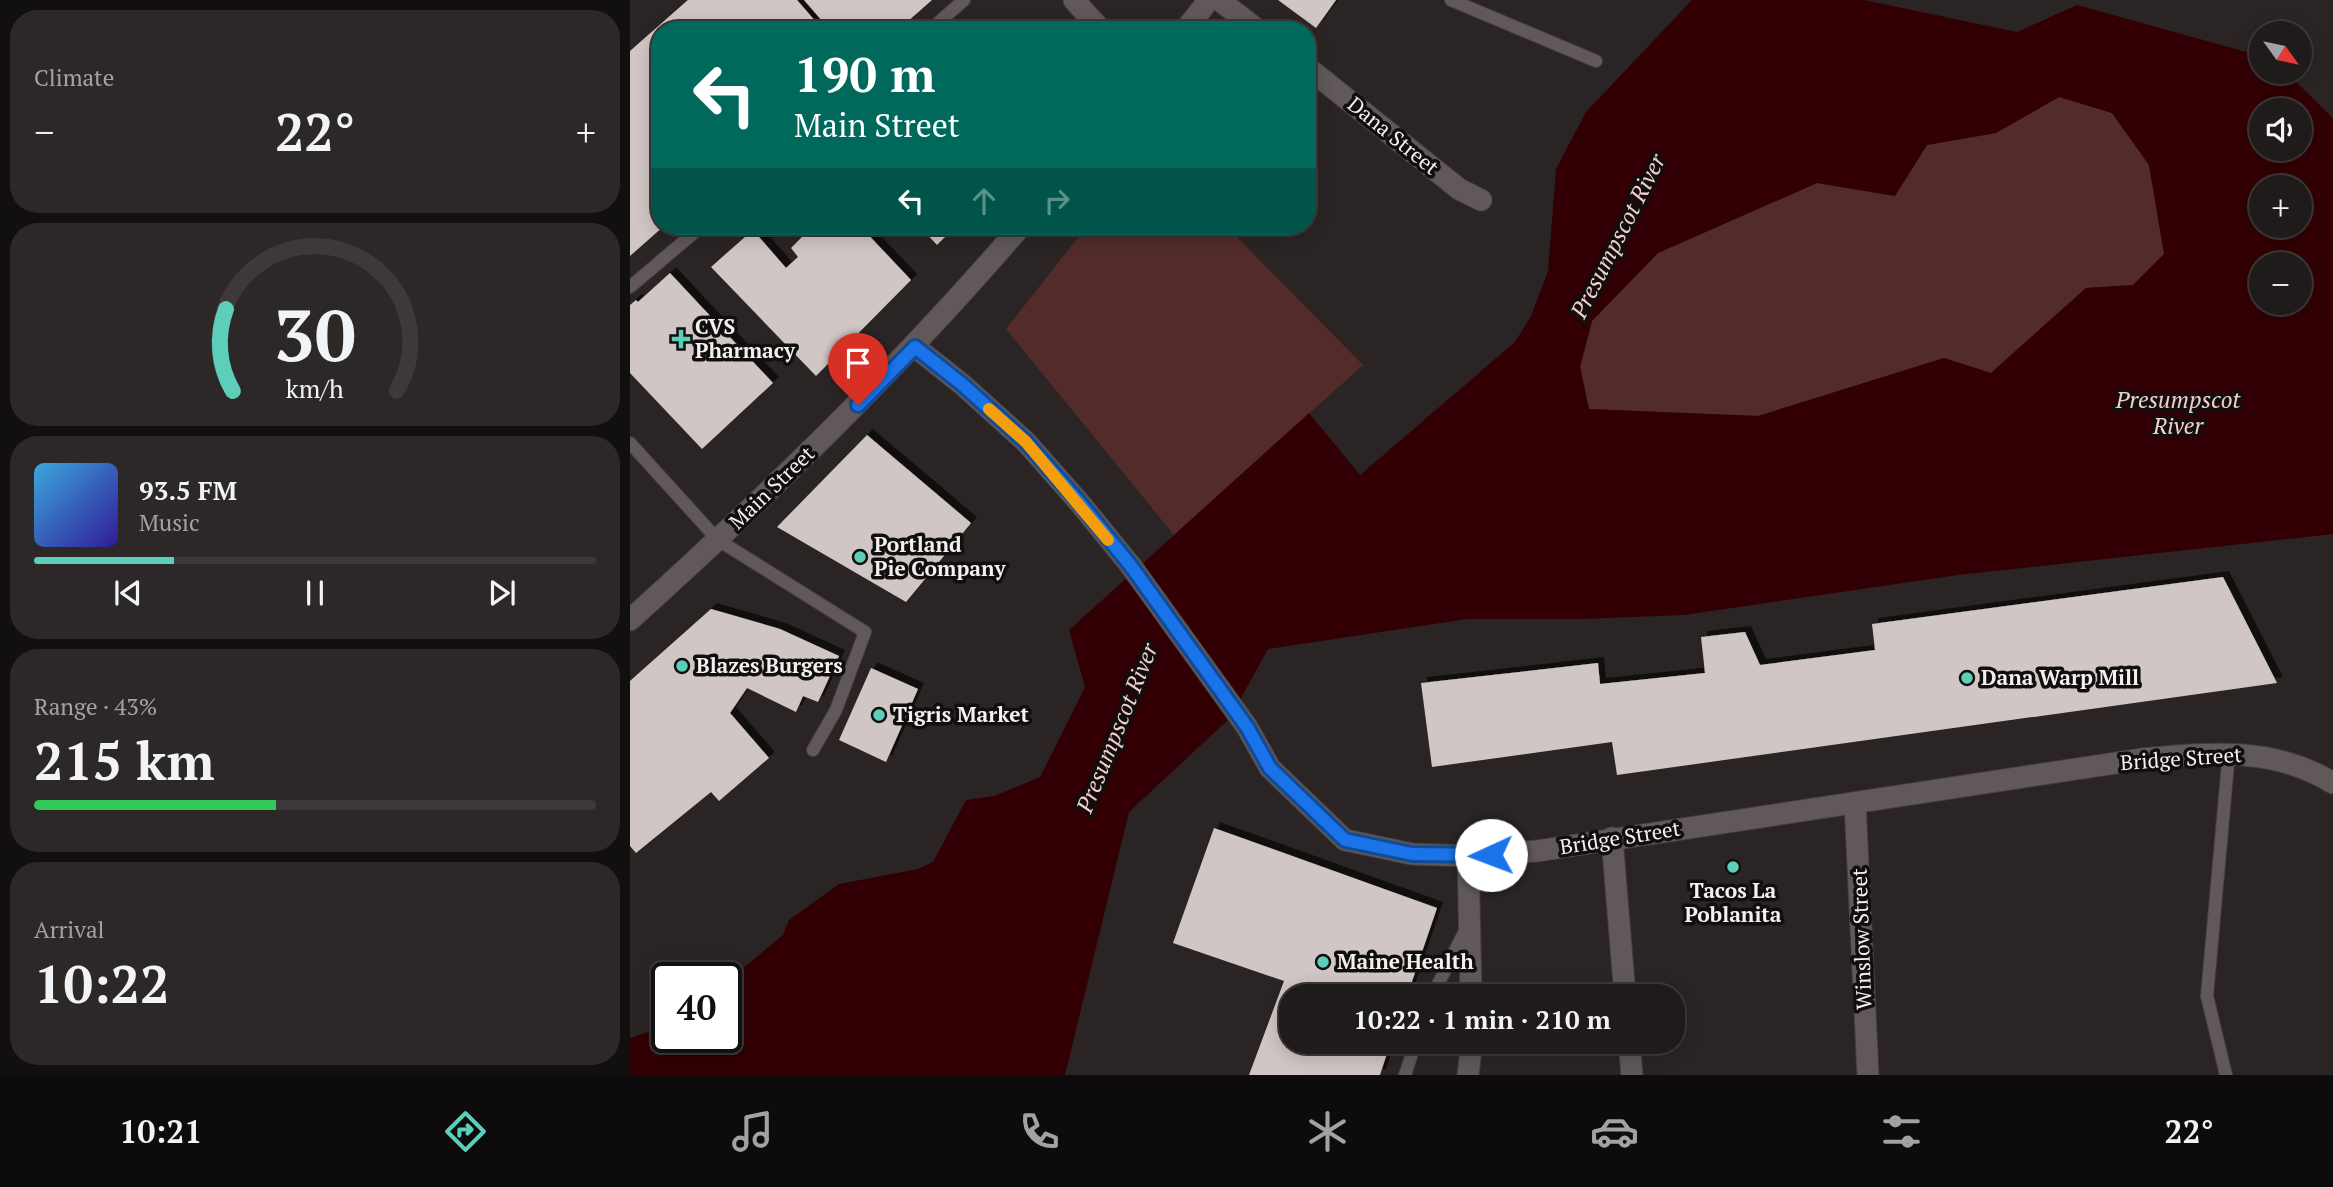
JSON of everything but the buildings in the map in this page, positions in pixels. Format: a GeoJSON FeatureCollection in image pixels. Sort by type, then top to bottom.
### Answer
{"type":"FeatureCollection","features":[{"type":"Feature","properties":{"kind":"street"},"geometry":{"type":"LineString","coordinates":[[1074,0],[1093,21]]}},
{"type":"Feature","properties":{"kind":"street"},"geometry":{"type":"LineString","coordinates":[[1192,21],[1209,0]]}},
{"type":"Feature","properties":{"kind":"street"},"geometry":{"type":"LineString","coordinates":[[1219,0],[1246,21]]}},
{"type":"Feature","properties":{"kind":"street","name":"Dana Street"},"geometry":{"type":"LineString","coordinates":[[1316,74],[1458,189],[1481,200]]}},
{"type":"Feature","properties":{"kind":"street","name":"Main Street"},"geometry":{"type":"LineString","coordinates":[[630,620],[842,422],[915,347],[1013,235]]}},
{"type":"Feature","properties":{"kind":"street","name":"Bridge Street"},"geometry":{"type":"LineString","coordinates":[[915,347],[963,385],[1026,442],[1131,566],[1247,727],[1270,768],[1345,840],[1412,854],[1468,856],[1537,851],[2142,759],[2229,752],[2281,760],[2329,777]]}},
{"type":"Feature","properties":{"kind":"street","name":"Winslow Street"},"geometry":{"type":"LineString","coordinates":[[1855,803],[1868,1075]]}},
{"type":"Feature","properties":{"kind":"street"},"geometry":{"type":"LineString","coordinates":[[1612,838],[1624,984]]}},
{"type":"Feature","properties":{"kind":"street"},"geometry":{"type":"LineString","coordinates":[[1468,856],[1470,984]]}},
{"type":"Feature","properties":{"kind":"street"},"geometry":{"type":"LineString","coordinates":[[1468,1075],[1470,1054]]}},
{"type":"Feature","properties":{"kind":"street"},"geometry":{"type":"LineString","coordinates":[[1630,1054],[1632,1075]]}},
{"type":"Feature","properties":{"kind":"lane"},"geometry":{"type":"LineString","coordinates":[[940,21],[964,0]]}},
{"type":"Feature","properties":{"kind":"lane"},"geometry":{"type":"LineString","coordinates":[[1451,0],[1596,61]]}},
{"type":"Feature","properties":{"kind":"lane"},"geometry":{"type":"LineString","coordinates":[[630,287],[691,235]]}},
{"type":"Feature","properties":{"kind":"lane"},"geometry":{"type":"LineString","coordinates":[[630,443],[718,540],[865,632],[836,710],[813,750]]}},
{"type":"Feature","properties":{"kind":"lane"},"geometry":{"type":"LineString","coordinates":[[2227,1075],[2222,1068],[2207,996],[2229,752]]}},
{"type":"Feature","properties":{"kind":"lane"},"geometry":{"type":"LineString","coordinates":[[1438,984],[1468,925]]}},
{"type":"Feature","properties":{"kind":"lane"},"geometry":{"type":"LineString","coordinates":[[1405,1075],[1412,1054]]}},
{"type":"Feature","properties":{"kind":"shaded area"},"geometry":{"type":"Polygon","coordinates":[[[2059,97],[2112,113],[2149,165],[2164,254],[2133,285],[2086,288],[1991,373],[1944,358],[1758,416],[1589,409],[1580,367],[1592,321],[1658,253],[1817,183],[1895,196],[1927,145],[1996,133],[2059,97]]]}},
{"type":"Feature","properties":{"kind":"shaded area"},"geometry":{"type":"Polygon","coordinates":[[[1080,235],[1235,235],[1363,365],[1174,535],[1006,329],[1080,235]]]}},
{"type":"Feature","properties":{"kind":"water","name":"Presumpscot River"},"geometry":{"type":"Polygon","coordinates":[[[1692,0],[1864,0],[2017,32],[2077,5],[2249,53],[2249,84],[2298,84],[2333,118],[2333,534],[1958,575],[1684,615],[1584,619],[1467,619],[1268,649],[1230,718],[1129,812],[1065,1075],[630,1075],[630,1038],[651,1031],[651,1053],[742,1053],[742,969],[783,935],[789,920],[839,884],[918,869],[933,862],[966,800],[994,796],[1040,777],[1085,687],[1069,630],[1309,413],[1360,475],[1515,342],[1531,316],[1548,271],[1556,169],[1586,112],[1692,0]],[[2059,97],[1996,133],[1927,145],[1895,196],[1817,183],[1658,253],[1592,321],[1580,367],[1589,409],[1758,416],[1944,358],[1991,373],[2086,288],[2133,285],[2164,254],[2149,165],[2112,113],[2059,97]]]}},
{"type":"Feature","properties":{"kind":"slow traffic"},"geometry":{"type":"LineString","coordinates":[[989,409],[1026,442],[1079,502],[1108,540]]}},
{"type":"Feature","properties":{"kind":"place","name":"CVS Pharmacy"},"geometry":{"type":"Point","coordinates":[681,339]}},
{"type":"Feature","properties":{"kind":"place","name":"Portland Pie Company"},"geometry":{"type":"Point","coordinates":[860,557]}},
{"type":"Feature","properties":{"kind":"place","name":"Blazes Burgers"},"geometry":{"type":"Point","coordinates":[682,666]}},
{"type":"Feature","properties":{"kind":"place","name":"Dana Warp Mill"},"geometry":{"type":"Point","coordinates":[1967,678]}},
{"type":"Feature","properties":{"kind":"place","name":"Tigris Market"},"geometry":{"type":"Point","coordinates":[879,715]}},
{"type":"Feature","properties":{"kind":"place","name":"Tacos La Poblanita"},"geometry":{"type":"Point","coordinates":[1733,867]}},
{"type":"Feature","properties":{"kind":"place","name":"Maine Health"},"geometry":{"type":"Point","coordinates":[1323,962]}},
{"type":"Feature","properties":{"kind":"route"},"geometry":{"type":"LineString","coordinates":[[858,405],[915,347],[963,385],[1026,442],[1079,502],[1131,566],[1247,727],[1270,768],[1345,840],[1412,854],[1491,855]]}}]}
